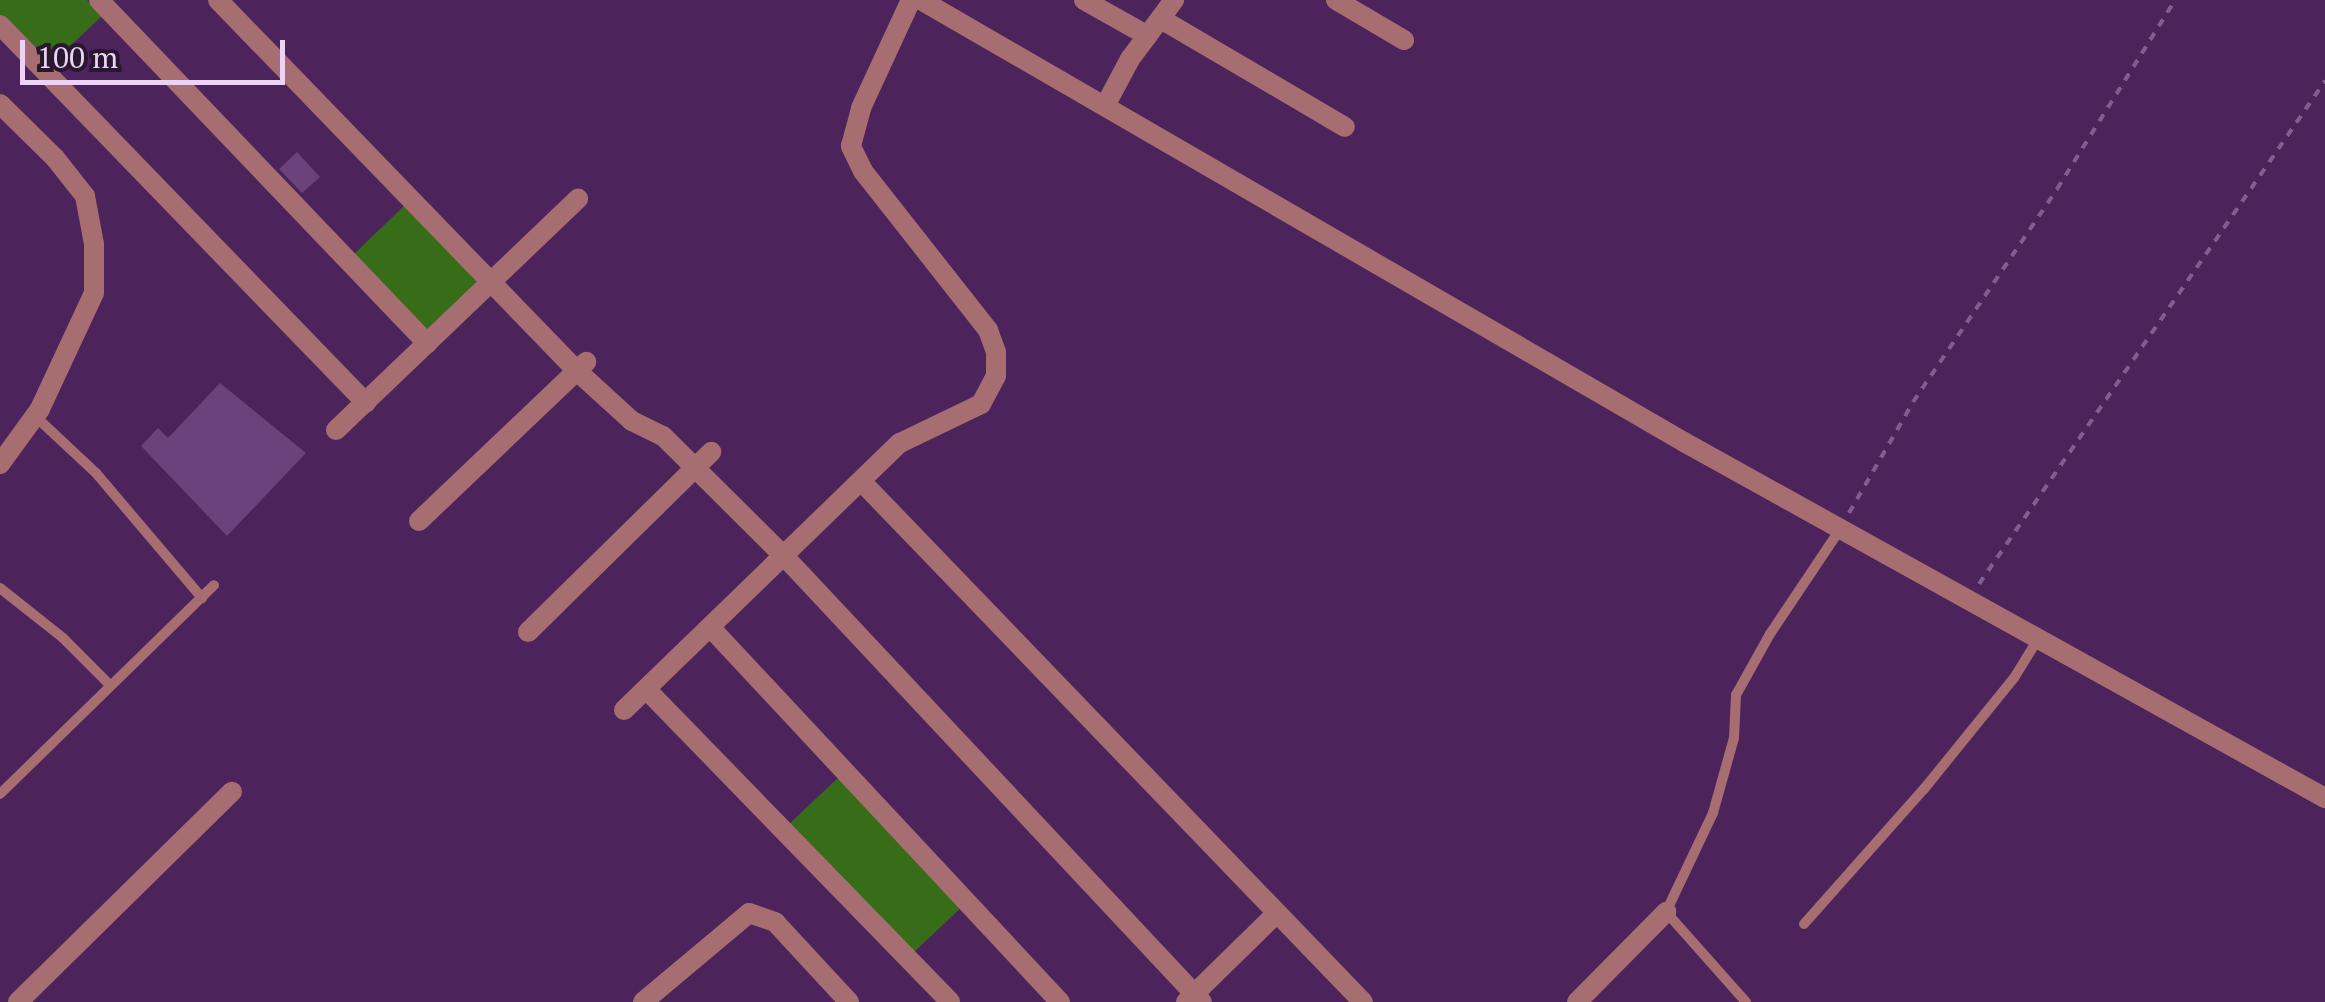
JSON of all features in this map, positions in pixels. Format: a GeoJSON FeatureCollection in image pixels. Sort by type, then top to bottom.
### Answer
{"type":"FeatureCollection","features":[{"type":"Feature","properties":{"kind":"street"},"geometry":{"type":"LineString","coordinates":[[99,0],[427,343]]}},
{"type":"Feature","properties":{"kind":"street"},"geometry":{"type":"LineString","coordinates":[[218,0],[490,281],[582,366],[632,421],[663,436],[784,556],[1194,1000],[1276,914]]}},
{"type":"Feature","properties":{"kind":"street"},"geometry":{"type":"LineString","coordinates":[[624,710],[900,443],[980,404],[996,376],[996,352],[988,330],[862,171],[852,146],[861,108],[912,0]]}},
{"type":"Feature","properties":{"kind":"street"},"geometry":{"type":"LineString","coordinates":[[921,0],[1684,442],[1842,526],[2325,798]]}},
{"type":"Feature","properties":{"kind":"street"},"geometry":{"type":"LineString","coordinates":[[1084,0],[1148,36]]}},
{"type":"Feature","properties":{"kind":"street"},"geometry":{"type":"LineString","coordinates":[[1104,106],[1174,0]]}},
{"type":"Feature","properties":{"kind":"street"},"geometry":{"type":"LineString","coordinates":[[1336,0],[1404,40]]}},
{"type":"Feature","properties":{"kind":"street"},"geometry":{"type":"LineString","coordinates":[[1160,18],[1346,127]]}},
{"type":"Feature","properties":{"kind":"street"},"geometry":{"type":"LineString","coordinates":[[0,25],[366,403]]}},
{"type":"Feature","properties":{"kind":"street"},"geometry":{"type":"LineString","coordinates":[[0,104],[85,196],[92,221],[94,293],[35,416],[0,464]]}},
{"type":"Feature","properties":{"kind":"street"},"geometry":{"type":"LineString","coordinates":[[336,430],[578,199]]}},
{"type":"Feature","properties":{"kind":"street"},"geometry":{"type":"LineString","coordinates":[[419,521],[582,366]]}},
{"type":"Feature","properties":{"kind":"street"},"geometry":{"type":"LineString","coordinates":[[528,632],[711,452]]}},
{"type":"Feature","properties":{"kind":"street"},"geometry":{"type":"LineString","coordinates":[[862,482],[1363,1002]]}},
{"type":"Feature","properties":{"kind":"street"},"geometry":{"type":"LineString","coordinates":[[710,627],[1060,1002]]}},
{"type":"Feature","properties":{"kind":"street"},"geometry":{"type":"LineString","coordinates":[[646,689],[950,1002]]}},
{"type":"Feature","properties":{"kind":"street"},"geometry":{"type":"LineString","coordinates":[[18,1002],[232,792]]}},
{"type":"Feature","properties":{"kind":"street"},"geometry":{"type":"LineString","coordinates":[[643,1002],[749,912],[774,922],[850,1002]]}},
{"type":"Feature","properties":{"kind":"street"},"geometry":{"type":"LineString","coordinates":[[1577,1002],[1666,912]]}},
{"type":"Feature","properties":{"kind":"lane"},"geometry":{"type":"LineString","coordinates":[[35,416],[96,473],[202,598]]}},
{"type":"Feature","properties":{"kind":"lane"},"geometry":{"type":"LineString","coordinates":[[1746,1002],[1666,912],[1713,813],[1734,738],[1736,695],[1770,634],[1842,526]]}},
{"type":"Feature","properties":{"kind":"lane"},"geometry":{"type":"LineString","coordinates":[[0,794],[214,585]]}},
{"type":"Feature","properties":{"kind":"lane"},"geometry":{"type":"LineString","coordinates":[[0,588],[64,638],[110,684]]}},
{"type":"Feature","properties":{"kind":"lane"},"geometry":{"type":"LineString","coordinates":[[1804,924],[1924,789],[2014,678],[2038,638]]}},
{"type":"Feature","properties":{"kind":"path"},"geometry":{"type":"LineString","coordinates":[[1842,526],[1913,402],[2058,189],[2175,0]]}},
{"type":"Feature","properties":{"kind":"path"},"geometry":{"type":"LineString","coordinates":[[1970,598],[2325,81]]}},
{"type":"Feature","properties":{"kind":"green space"},"geometry":{"type":"Polygon","coordinates":[[[0,0],[87,0],[102,16],[49,66],[0,15],[0,0]]]}},
{"type":"Feature","properties":{"kind":"green space"},"geometry":{"type":"Polygon","coordinates":[[[407,203],[482,280],[428,333],[352,256],[407,203]]]}},
{"type":"Feature","properties":{"kind":"green space"},"geometry":{"type":"Polygon","coordinates":[[[841,775],[964,905],[913,953],[788,825],[841,775]]]}},
{"type":"Feature","properties":{"kind":"building"},"geometry":{"type":"Polygon","coordinates":[[[297,152],[320,177],[302,193],[279,169],[297,152]]]}},
{"type":"Feature","properties":{"kind":"building"},"geometry":{"type":"Polygon","coordinates":[[[220,383],[306,453],[227,536],[141,446],[158,428],[168,438],[220,383]]]}}]}
